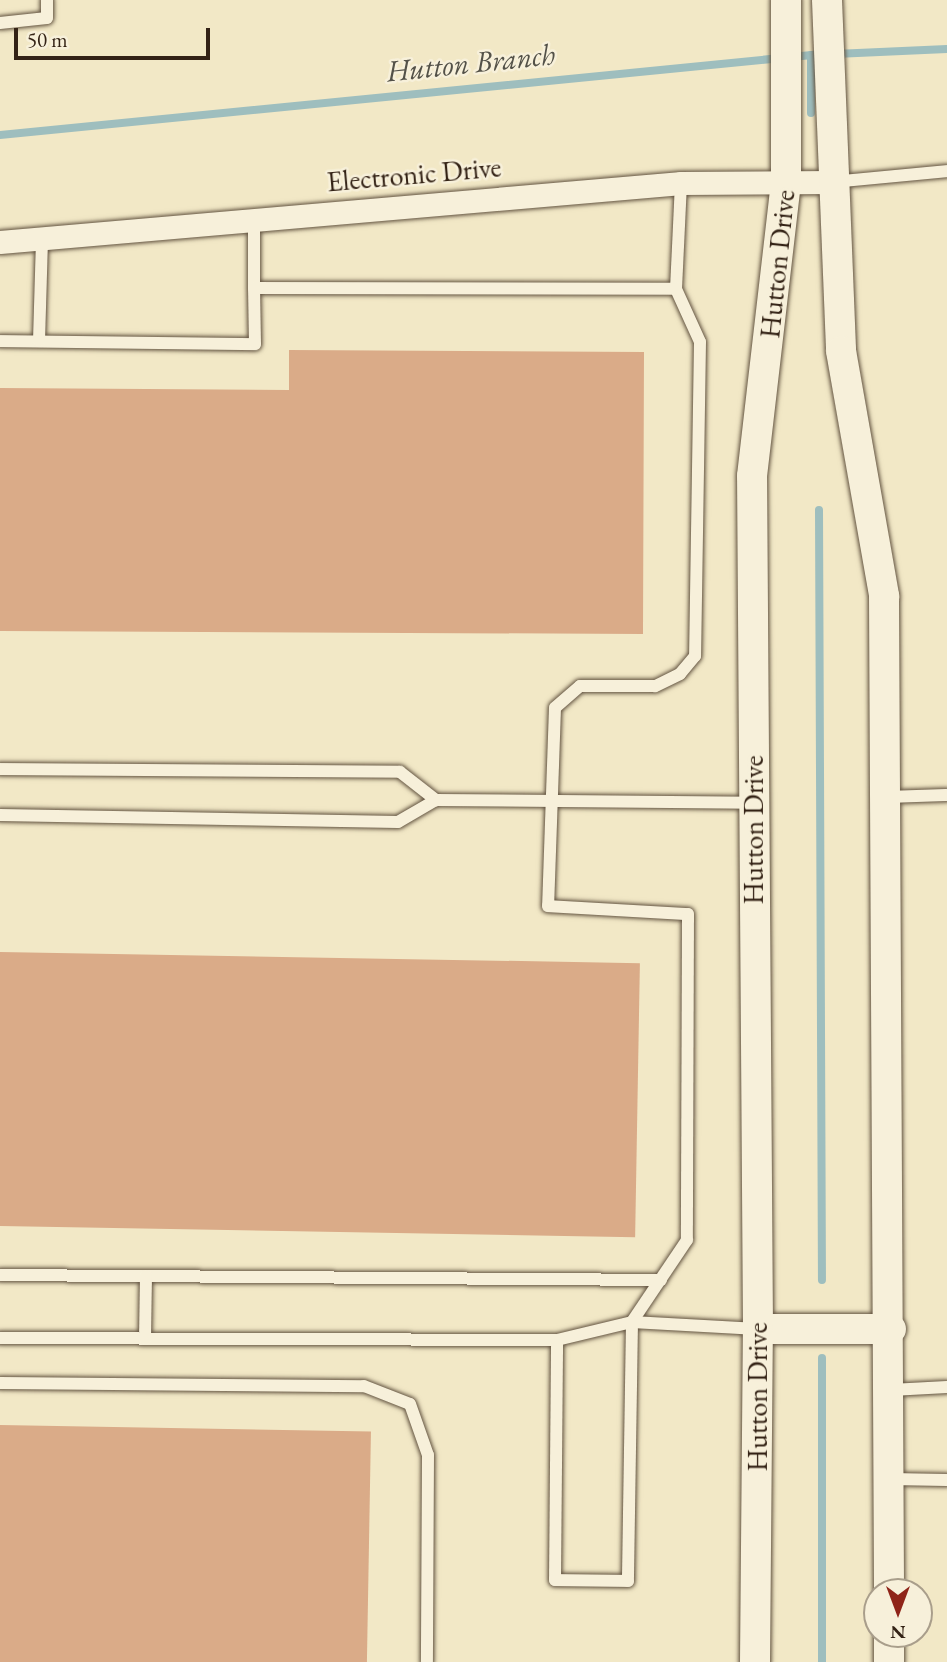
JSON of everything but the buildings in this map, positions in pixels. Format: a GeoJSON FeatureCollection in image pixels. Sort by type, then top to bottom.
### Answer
{"type":"FeatureCollection","features":[{"type":"Feature","properties":{"kind":"street","name":"Hutton Drive"},"geometry":{"type":"LineString","coordinates":[[755,1662],[758,1329],[752,803],[752,476],[786,184],[786,0]]}},
{"type":"Feature","properties":{"kind":"street","name":"Hutton Drive"},"geometry":{"type":"LineString","coordinates":[[828,0],[841,351],[884,596],[891,1329],[889,1578]]}},
{"type":"Feature","properties":{"kind":"street","name":"Electronic Drive"},"geometry":{"type":"LineString","coordinates":[[0,242],[254,216],[681,183],[833,182]]}},
{"type":"Feature","properties":{"kind":"street"},"geometry":{"type":"LineString","coordinates":[[758,1329],[891,1329]]}},
{"type":"Feature","properties":{"kind":"lane"},"geometry":{"type":"LineString","coordinates":[[0,23],[47,18],[47,0]]}},
{"type":"Feature","properties":{"kind":"lane"},"geometry":{"type":"LineString","coordinates":[[833,182],[947,171]]}},
{"type":"Feature","properties":{"kind":"lane"},"geometry":{"type":"LineString","coordinates":[[557,1340],[555,1580],[628,1581],[632,1322],[687,1240],[688,914],[548,906],[555,708],[580,686],[655,686],[680,674],[695,656],[700,342],[676,289],[681,183]]}},
{"type":"Feature","properties":{"kind":"lane"},"geometry":{"type":"LineString","coordinates":[[0,341],[255,344],[254,216]]}},
{"type":"Feature","properties":{"kind":"lane"},"geometry":{"type":"LineString","coordinates":[[39,341],[42,238]]}},
{"type":"Feature","properties":{"kind":"lane"},"geometry":{"type":"LineString","coordinates":[[254,288],[676,289]]}},
{"type":"Feature","properties":{"kind":"lane"},"geometry":{"type":"LineString","coordinates":[[0,769],[400,772],[436,800]]}},
{"type":"Feature","properties":{"kind":"lane"},"geometry":{"type":"LineString","coordinates":[[886,797],[947,795]]}},
{"type":"Feature","properties":{"kind":"lane"},"geometry":{"type":"LineString","coordinates":[[0,815],[398,822],[436,800],[752,803]]}},
{"type":"Feature","properties":{"kind":"lane"},"geometry":{"type":"LineString","coordinates":[[0,1275],[661,1280]]}},
{"type":"Feature","properties":{"kind":"lane"},"geometry":{"type":"LineString","coordinates":[[145,1339],[146,1276]]}},
{"type":"Feature","properties":{"kind":"lane"},"geometry":{"type":"LineString","coordinates":[[0,1338],[557,1340],[632,1322],[758,1329]]}},
{"type":"Feature","properties":{"kind":"lane"},"geometry":{"type":"LineString","coordinates":[[0,1383],[364,1386],[410,1404],[428,1455],[427,1662]]}},
{"type":"Feature","properties":{"kind":"lane"},"geometry":{"type":"LineString","coordinates":[[891,1390],[947,1387]]}},
{"type":"Feature","properties":{"kind":"lane"},"geometry":{"type":"LineString","coordinates":[[890,1479],[947,1480]]}},
{"type":"Feature","properties":{"kind":"waterway","name":"Hutton Branch"},"geometry":{"type":"LineString","coordinates":[[835,54],[947,49]]}},
{"type":"Feature","properties":{"kind":"waterway","name":"Hutton Branch"},"geometry":{"type":"LineString","coordinates":[[0,135],[822,54]]}},
{"type":"Feature","properties":{"kind":"waterway"},"geometry":{"type":"LineString","coordinates":[[811,55],[811,113]]}},
{"type":"Feature","properties":{"kind":"waterway"},"geometry":{"type":"LineString","coordinates":[[819,510],[822,1280]]}},
{"type":"Feature","properties":{"kind":"waterway"},"geometry":{"type":"LineString","coordinates":[[822,1358],[822,1662]]}}]}
